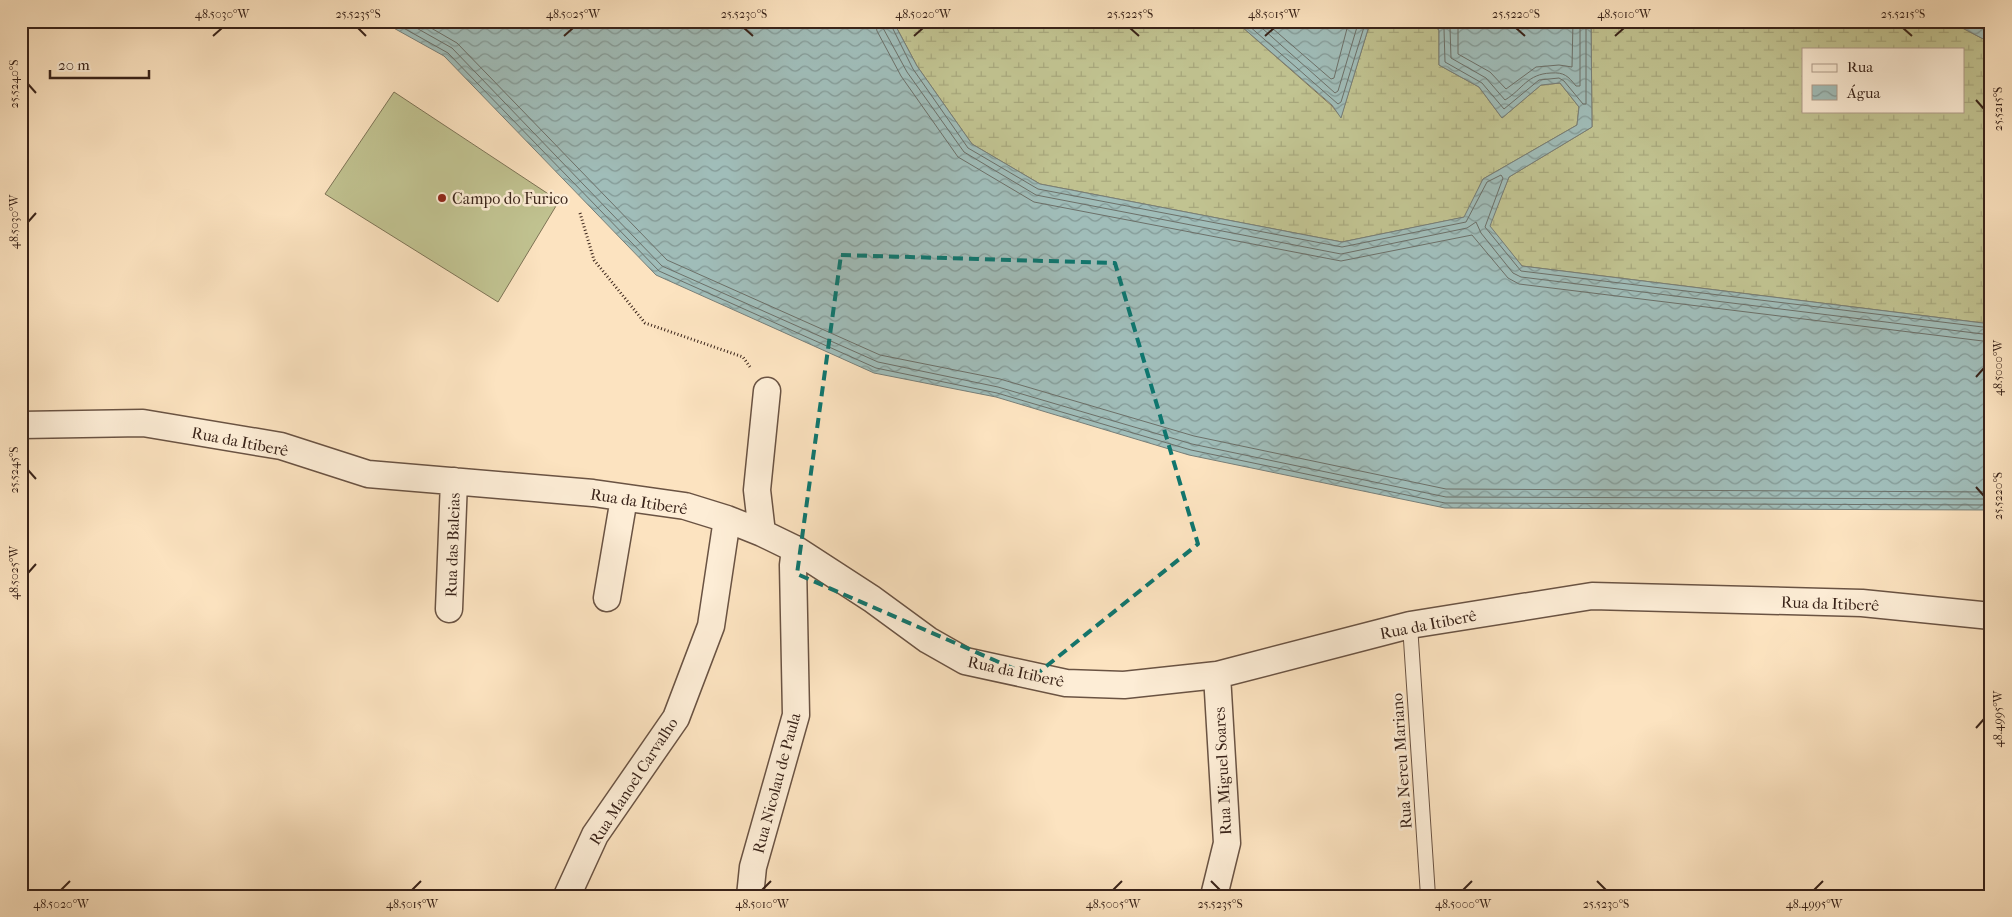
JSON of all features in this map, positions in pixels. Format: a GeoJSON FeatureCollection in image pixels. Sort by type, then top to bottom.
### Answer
{"type":"FeatureCollection","features":[{"type":"Feature","properties":{"kind":"street"},"geometry":{"type":"LineString","coordinates":[[762,533],[757,490],[767,391]]}},
{"type":"Feature","properties":{"kind":"street","name":"Rua da Itiberê"},"geometry":{"type":"LineString","coordinates":[[21,425],[142,423],[281,446],[368,474],[593,494],[685,506],[727,519],[795,549],[872,599],[928,640],[965,661],[1066,682],[1124,685],[1217,675],[1410,625],[1592,596],[1862,603],[1991,616]]}},
{"type":"Feature","properties":{"kind":"street","name":"Rua das Baleias"},"geometry":{"type":"LineString","coordinates":[[449,609],[454,482]]}},
{"type":"Feature","properties":{"kind":"street"},"geometry":{"type":"LineString","coordinates":[[607,598],[624,498]]}},
{"type":"Feature","properties":{"kind":"street","name":"Rua Manoel Carvalho"},"geometry":{"type":"LineString","coordinates":[[566,896],[596,835],[676,718],[711,626],[727,519]]}},
{"type":"Feature","properties":{"kind":"street","name":"Rua Nicolau de Paula"},"geometry":{"type":"LineString","coordinates":[[750,896],[754,867],[796,715],[795,549]]}},
{"type":"Feature","properties":{"kind":"street","name":"Rua Miguel Soares"},"geometry":{"type":"LineString","coordinates":[[1214,896],[1227,843],[1217,675]]}},
{"type":"Feature","properties":{"kind":"lane","name":"Rua Nereu Mariano"},"geometry":{"type":"LineString","coordinates":[[1410,625],[1428,896]]}},
{"type":"Feature","properties":{"kind":"path"},"geometry":{"type":"LineString","coordinates":[[580,213],[594,260],[645,323],[743,357],[767,391]]}},
{"type":"Feature","properties":{"kind":"highlighted area"},"geometry":{"type":"Polygon","coordinates":[[[841,255],[1115,263],[1198,544],[1033,677],[797,574],[841,255]]]}},
{"type":"Feature","properties":{"kind":"green space"},"geometry":{"type":"Polygon","coordinates":[[[893,21],[1243,21],[1241,26],[1332,106],[1341,117],[1369,26],[1368,21],[1428,21],[1439,30],[1439,65],[1479,87],[1502,118],[1541,85],[1560,83],[1579,107],[1577,125],[1483,179],[1465,217],[1342,242],[1040,184],[972,144],[917,66],[893,21]]]}},
{"type":"Feature","properties":{"kind":"green space"},"geometry":{"type":"Polygon","coordinates":[[[1591,21],[1949,21],[1991,43],[1991,324],[1522,266],[1489,226],[1509,177],[1592,127],[1591,21]]]}},
{"type":"Feature","properties":{"kind":"green space","name":"Campo do Furico"},"geometry":{"type":"Polygon","coordinates":[[[394,92],[559,201],[498,302],[325,194],[394,92]]]}},
{"type":"Feature","properties":{"kind":"water"},"geometry":{"type":"Polygon","coordinates":[[[381,21],[893,21],[917,66],[972,144],[1040,184],[1342,242],[1464,217],[1483,179],[1577,125],[1579,107],[1560,83],[1541,85],[1502,118],[1479,87],[1439,65],[1439,30],[1428,21],[1591,21],[1592,127],[1509,177],[1490,226],[1522,266],[1991,324],[1991,510],[1445,508],[1189,455],[996,397],[874,373],[656,275],[444,56],[381,21]]]}},
{"type":"Feature","properties":{"kind":"water"},"geometry":{"type":"Polygon","coordinates":[[[1243,21],[1368,21],[1369,26],[1341,118],[1332,105],[1241,26],[1243,21]]]}},
{"type":"Feature","properties":{"kind":"water"},"geometry":{"type":"Polygon","coordinates":[[[1949,21],[1991,21],[1991,43],[1949,21]]]}},
{"type":"Feature","properties":{"kind":"place","name":"Campo do Furico"},"geometry":{"type":"Point","coordinates":[442,198]}}]}
